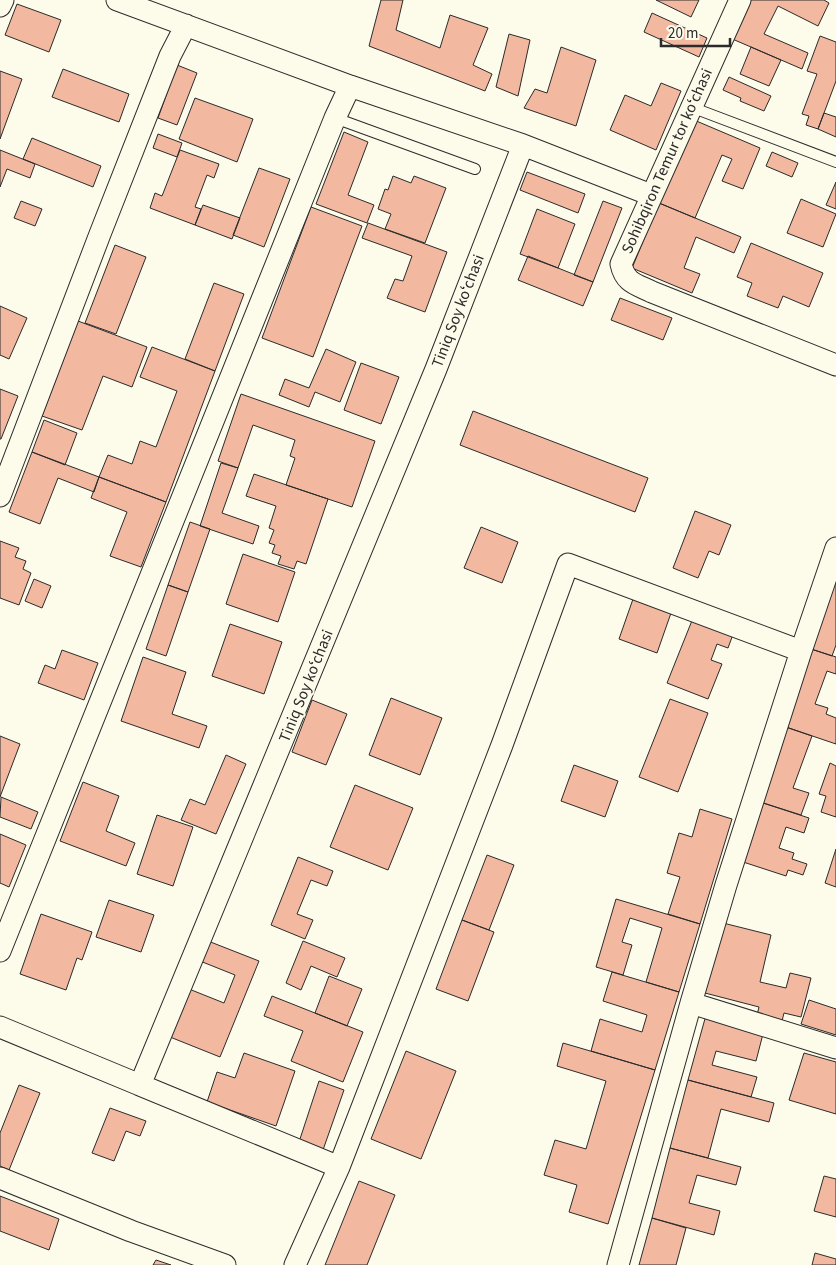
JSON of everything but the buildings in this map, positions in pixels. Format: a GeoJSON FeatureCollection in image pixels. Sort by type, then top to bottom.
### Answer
{"type":"FeatureCollection","features":[{"type":"Feature","properties":{"kind":"street"},"geometry":{"type":"LineString","coordinates":[[0,6],[3,0]]}},
{"type":"Feature","properties":{"kind":"street"},"geometry":{"type":"LineString","coordinates":[[117,0],[350,86],[523,146],[651,195]]}},
{"type":"Feature","properties":{"kind":"street","name":"Sohibqiron Temur tor koʻchasi"},"geometry":{"type":"LineString","coordinates":[[740,0],[621,264],[623,274],[630,282],[836,365]]}},
{"type":"Feature","properties":{"kind":"street"},"geometry":{"type":"LineString","coordinates":[[0,496],[170,56],[186,25]]}},
{"type":"Feature","properties":{"kind":"street"},"geometry":{"type":"LineString","coordinates":[[0,951],[335,118],[350,86]]}},
{"type":"Feature","properties":{"kind":"street","name":"Tiniq Soy koʻchasi"},"geometry":{"type":"LineString","coordinates":[[140,1085],[436,370],[523,146]]}},
{"type":"Feature","properties":{"kind":"street"},"geometry":{"type":"LineString","coordinates":[[618,1265],[726,885],[836,548]]}},
{"type":"Feature","properties":{"kind":"street"},"geometry":{"type":"LineString","coordinates":[[295,1265],[338,1167],[502,745],[568,564],[801,651]]}},
{"type":"Feature","properties":{"kind":"street"},"geometry":{"type":"LineString","coordinates":[[691,1003],[836,1048]]}},
{"type":"Feature","properties":{"kind":"street"},"geometry":{"type":"LineString","coordinates":[[0,1027],[338,1167]]}},
{"type":"Feature","properties":{"kind":"street"},"geometry":{"type":"LineString","coordinates":[[0,1178],[131,1231],[225,1265]]}},
{"type":"Feature","properties":{"kind":"lane"},"geometry":{"type":"LineString","coordinates":[[691,107],[836,162]]}},
{"type":"Feature","properties":{"kind":"lane"},"geometry":{"type":"LineString","coordinates":[[335,118],[475,169]]}}]}
